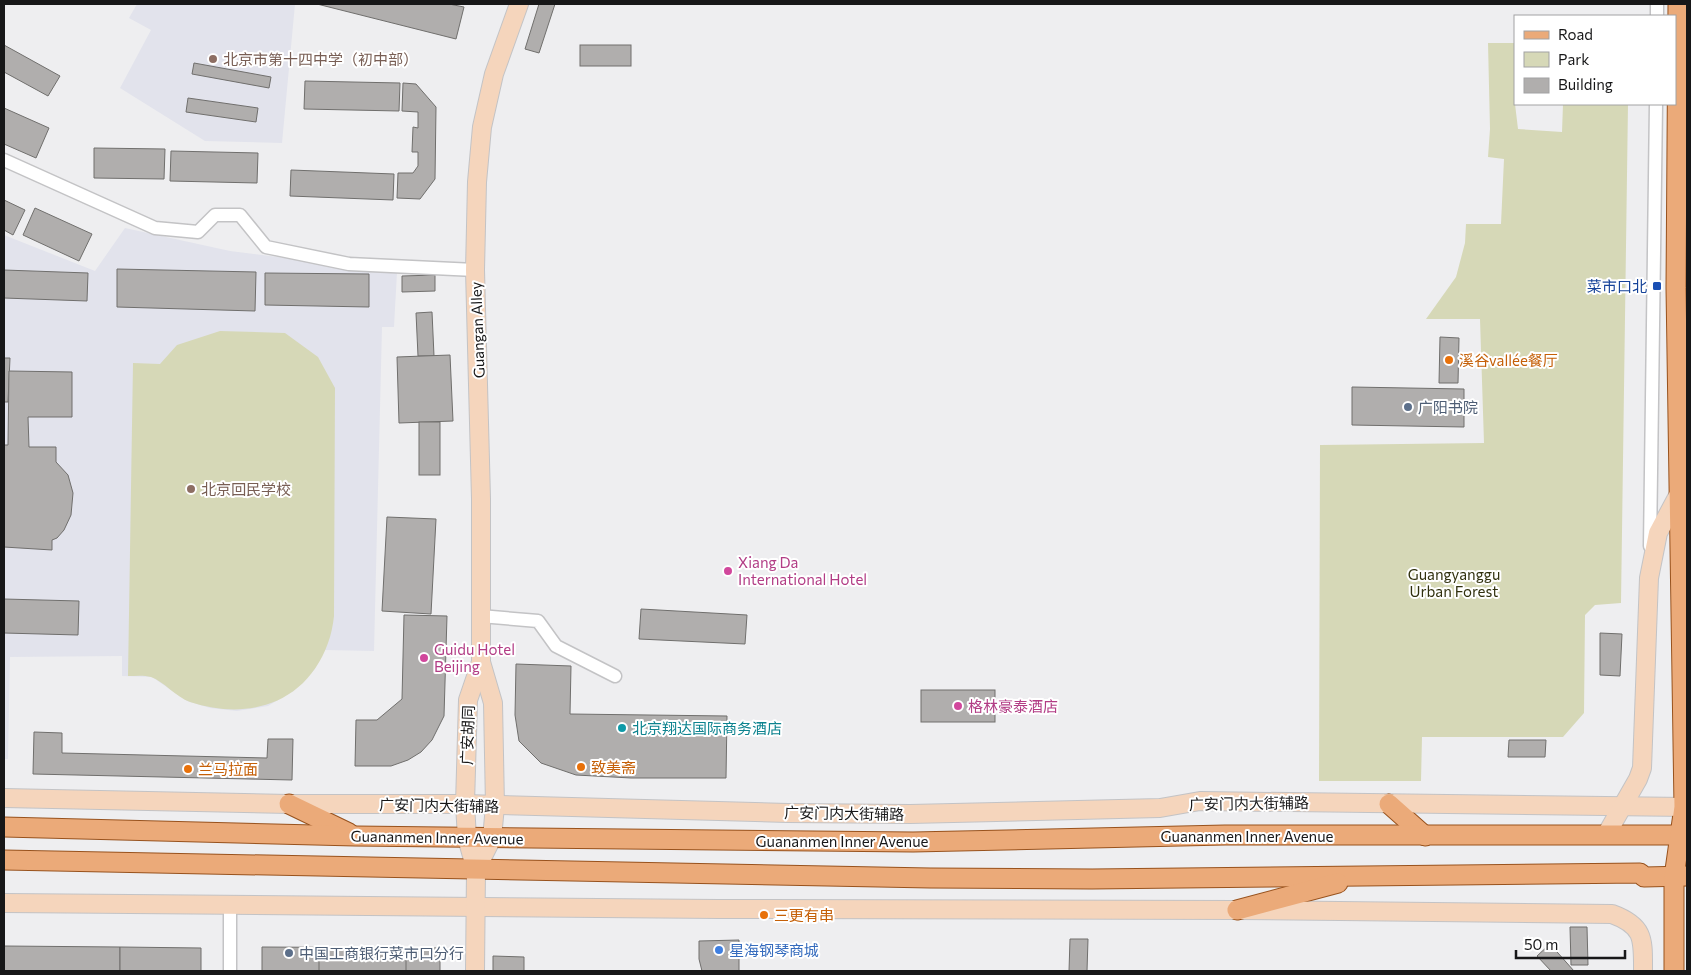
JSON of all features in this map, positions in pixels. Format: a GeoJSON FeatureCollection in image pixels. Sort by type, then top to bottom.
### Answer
{"type":"FeatureCollection","features":[{"type":"Feature","properties":{"kind":"main road"},"geometry":{"type":"LineString","coordinates":[[1674,971],[1686,807],[1676,288],[1678,4]]}},
{"type":"Feature","properties":{"kind":"main road"},"geometry":{"type":"LineString","coordinates":[[289,804],[355,836]]}},
{"type":"Feature","properties":{"kind":"main road"},"geometry":{"type":"LineString","coordinates":[[1389,804],[1425,836]]}},
{"type":"Feature","properties":{"kind":"main road","name":"Guananmen Inner Avenue"},"geometry":{"type":"LineString","coordinates":[[4,827],[467,838],[913,842],[1225,835],[1684,835]]}},
{"type":"Feature","properties":{"kind":"main road"},"geometry":{"type":"LineString","coordinates":[[4,860],[949,878],[1640,873],[1644,877],[1681,877]]}},
{"type":"Feature","properties":{"kind":"main road"},"geometry":{"type":"LineString","coordinates":[[1237,910],[1367,876]]}},
{"type":"Feature","properties":{"kind":"street","name":"Guangan Alley"},"geometry":{"type":"LineString","coordinates":[[481,662],[481,499],[475,270],[477,182],[482,127],[494,74],[519,4]]}},
{"type":"Feature","properties":{"kind":"street"},"geometry":{"type":"LineString","coordinates":[[1606,835],[1642,768],[1650,578],[1656,105]]}},
{"type":"Feature","properties":{"kind":"street"},"geometry":{"type":"LineString","coordinates":[[4,160],[156,228],[198,232],[215,215],[240,215],[266,247],[349,264],[475,270]]}},
{"type":"Feature","properties":{"kind":"street"},"geometry":{"type":"LineString","coordinates":[[1650,578],[1658,533],[1680,492]]}},
{"type":"Feature","properties":{"kind":"street"},"geometry":{"type":"LineString","coordinates":[[480,616],[538,621],[556,646],[614,676]]}},
{"type":"Feature","properties":{"kind":"street","name":"广安胡同"},"geometry":{"type":"LineString","coordinates":[[476,870],[467,838],[465,804],[468,700],[481,662]]}},
{"type":"Feature","properties":{"kind":"street","name":"广安胡同"},"geometry":{"type":"LineString","coordinates":[[481,662],[493,703],[494,806],[492,838]]}},
{"type":"Feature","properties":{"kind":"street"},"geometry":{"type":"LineString","coordinates":[[1594,807],[1632,788]]}},
{"type":"Feature","properties":{"kind":"street","name":"广安门内大街辅路"},"geometry":{"type":"LineString","coordinates":[[4,798],[289,804],[465,804],[910,814],[1160,808],[1200,801],[1686,807]]}},
{"type":"Feature","properties":{"kind":"street"},"geometry":{"type":"LineString","coordinates":[[475,971],[476,870],[492,838]]}},
{"type":"Feature","properties":{"kind":"street"},"geometry":{"type":"LineString","coordinates":[[4,902],[718,909],[1237,910],[1612,914],[1626,919],[1636,927],[1643,942],[1643,971]]}},
{"type":"Feature","properties":{"kind":"street"},"geometry":{"type":"LineString","coordinates":[[230,904],[230,971]]}},
{"type":"Feature","properties":{"kind":"shaded area","name":"北京市第十四中学（初中部）"},"geometry":{"type":"Polygon","coordinates":[[[137,4],[295,4],[282,143],[205,141],[120,88],[151,30],[129,18],[137,4]]]}},
{"type":"Feature","properties":{"kind":"shaded area","name":"北京回民学校"},"geometry":{"type":"Polygon","coordinates":[[[125,228],[230,251],[397,272],[394,327],[382,327],[374,651],[325,650],[314,670],[293,691],[268,706],[237,711],[210,708],[187,701],[152,677],[122,676],[122,656],[10,657],[8,759],[4,759],[4,235],[95,271],[125,228]]]}},
{"type":"Feature","properties":{"kind":"green space","name":"Guangyanggu Urban Forest"},"geometry":{"type":"Polygon","coordinates":[[[1488,43],[1514,43],[1514,105],[1518,129],[1562,132],[1563,105],[1628,105],[1621,603],[1595,605],[1585,615],[1584,713],[1563,737],[1422,737],[1421,781],[1319,781],[1320,445],[1484,443],[1480,319],[1426,319],[1456,277],[1465,243],[1466,224],[1501,224],[1504,159],[1488,157],[1490,129],[1488,43]]]}},
{"type":"Feature","properties":{"kind":"green space"},"geometry":{"type":"Polygon","coordinates":[[[220,331],[285,333],[318,357],[335,388],[334,616],[332,630],[318,664],[305,681],[290,693],[272,702],[253,708],[212,707],[190,702],[151,677],[128,676],[133,363],[160,364],[177,345],[220,331]]]}},
{"type":"Feature","properties":{"kind":"building"},"geometry":{"type":"Polygon","coordinates":[[[317,4],[449,4],[464,7],[456,39],[317,4]]]}},
{"type":"Feature","properties":{"kind":"building"},"geometry":{"type":"Polygon","coordinates":[[[539,4],[555,4],[539,53],[525,49],[539,4]]]}},
{"type":"Feature","properties":{"kind":"building"},"geometry":{"type":"Polygon","coordinates":[[[4,45],[60,76],[48,96],[4,72],[4,45]]]}},
{"type":"Feature","properties":{"kind":"building"},"geometry":{"type":"Polygon","coordinates":[[[580,45],[631,45],[631,66],[580,66],[580,45]]]}},
{"type":"Feature","properties":{"kind":"building"},"geometry":{"type":"Polygon","coordinates":[[[194,63],[271,77],[269,88],[192,74],[194,63]]]}},
{"type":"Feature","properties":{"kind":"building"},"geometry":{"type":"Polygon","coordinates":[[[305,81],[400,83],[399,111],[304,109],[305,81]]]}},
{"type":"Feature","properties":{"kind":"building"},"geometry":{"type":"Polygon","coordinates":[[[403,83],[416,84],[436,107],[435,179],[420,199],[397,198],[398,173],[413,173],[418,166],[418,152],[412,152],[413,127],[418,128],[418,112],[402,111],[403,83]]]}},
{"type":"Feature","properties":{"kind":"building"},"geometry":{"type":"Polygon","coordinates":[[[188,98],[258,108],[256,122],[186,112],[188,98]]]}},
{"type":"Feature","properties":{"kind":"building"},"geometry":{"type":"Polygon","coordinates":[[[4,108],[49,128],[36,158],[4,144],[4,108]]]}},
{"type":"Feature","properties":{"kind":"building"},"geometry":{"type":"Polygon","coordinates":[[[94,148],[165,149],[164,179],[94,178],[94,148]]]}},
{"type":"Feature","properties":{"kind":"building"},"geometry":{"type":"Polygon","coordinates":[[[171,151],[258,153],[257,183],[170,181],[171,151]]]}},
{"type":"Feature","properties":{"kind":"building"},"geometry":{"type":"Polygon","coordinates":[[[291,170],[394,174],[393,200],[290,196],[291,170]]]}},
{"type":"Feature","properties":{"kind":"building"},"geometry":{"type":"Polygon","coordinates":[[[4,200],[25,210],[13,235],[4,230],[4,200]]]}},
{"type":"Feature","properties":{"kind":"building"},"geometry":{"type":"Polygon","coordinates":[[[35,208],[92,234],[79,261],[23,235],[35,208]]]}},
{"type":"Feature","properties":{"kind":"building"},"geometry":{"type":"Polygon","coordinates":[[[117,269],[256,272],[255,311],[117,307],[117,269]]]}},
{"type":"Feature","properties":{"kind":"building"},"geometry":{"type":"Polygon","coordinates":[[[4,270],[88,273],[87,301],[4,298],[4,270]]]}},
{"type":"Feature","properties":{"kind":"building"},"geometry":{"type":"Polygon","coordinates":[[[265,273],[369,274],[369,307],[265,305],[265,273]]]}},
{"type":"Feature","properties":{"kind":"building"},"geometry":{"type":"Polygon","coordinates":[[[435,275],[435,291],[402,292],[402,276],[435,275]]]}},
{"type":"Feature","properties":{"kind":"building"},"geometry":{"type":"Polygon","coordinates":[[[432,312],[434,356],[418,356],[416,313],[432,312]]]}},
{"type":"Feature","properties":{"kind":"building","name":"溪谷vallée餐厅"},"geometry":{"type":"Polygon","coordinates":[[[1440,337],[1459,338],[1458,383],[1439,383],[1440,337]]]}},
{"type":"Feature","properties":{"kind":"building"},"geometry":{"type":"Polygon","coordinates":[[[450,355],[453,421],[399,423],[397,357],[450,355]]]}},
{"type":"Feature","properties":{"kind":"building"},"geometry":{"type":"Polygon","coordinates":[[[4,358],[10,358],[8,402],[4,402],[4,358]]]}},
{"type":"Feature","properties":{"kind":"building"},"geometry":{"type":"Polygon","coordinates":[[[9,371],[72,372],[72,417],[28,417],[29,447],[56,447],[56,462],[68,475],[73,493],[71,515],[64,530],[57,538],[52,540],[52,550],[4,547],[4,445],[8,445],[9,371]]]}},
{"type":"Feature","properties":{"kind":"building","name":"广阳书院"},"geometry":{"type":"Polygon","coordinates":[[[1352,387],[1464,389],[1464,427],[1352,425],[1352,387]]]}},
{"type":"Feature","properties":{"kind":"building"},"geometry":{"type":"Polygon","coordinates":[[[419,422],[440,422],[440,475],[419,475],[419,422]]]}},
{"type":"Feature","properties":{"kind":"building"},"geometry":{"type":"Polygon","coordinates":[[[387,517],[436,519],[431,614],[382,611],[387,517]]]}},
{"type":"Feature","properties":{"kind":"building"},"geometry":{"type":"Polygon","coordinates":[[[4,599],[79,601],[78,635],[4,633],[4,599]]]}},
{"type":"Feature","properties":{"kind":"building"},"geometry":{"type":"Polygon","coordinates":[[[641,609],[747,615],[745,644],[639,639],[641,609]]]}},
{"type":"Feature","properties":{"kind":"building","name":"Guidu Hotel Beijing"},"geometry":{"type":"Polygon","coordinates":[[[404,615],[447,616],[444,716],[432,740],[421,752],[408,760],[391,766],[355,766],[356,720],[377,720],[402,699],[404,615]]]}},
{"type":"Feature","properties":{"kind":"building"},"geometry":{"type":"Polygon","coordinates":[[[1600,633],[1622,634],[1620,676],[1600,675],[1600,633]]]}},
{"type":"Feature","properties":{"kind":"building","name":"北京翔达国际商务酒店"},"geometry":{"type":"Polygon","coordinates":[[[516,664],[571,666],[570,714],[727,716],[726,778],[631,778],[576,775],[541,763],[519,741],[515,715],[516,664]]]}},
{"type":"Feature","properties":{"kind":"building","name":"格林豪泰酒店"},"geometry":{"type":"Polygon","coordinates":[[[921,690],[995,690],[995,722],[921,722],[921,690]]]}},
{"type":"Feature","properties":{"kind":"building"},"geometry":{"type":"Polygon","coordinates":[[[34,732],[62,733],[62,753],[267,758],[268,739],[293,739],[292,780],[33,774],[34,732]]]}},
{"type":"Feature","properties":{"kind":"building"},"geometry":{"type":"Polygon","coordinates":[[[1509,740],[1546,740],[1545,757],[1508,757],[1509,740]]]}},
{"type":"Feature","properties":{"kind":"building"},"geometry":{"type":"Polygon","coordinates":[[[1570,927],[1587,927],[1588,965],[1571,965],[1570,927]]]}},
{"type":"Feature","properties":{"kind":"building"},"geometry":{"type":"Polygon","coordinates":[[[1070,939],[1088,939],[1087,971],[1069,971],[1070,939]]]}},
{"type":"Feature","properties":{"kind":"building","name":"星海钢琴商城"},"geometry":{"type":"Polygon","coordinates":[[[739,940],[739,971],[702,971],[699,959],[699,941],[739,940]]]}},
{"type":"Feature","properties":{"kind":"building"},"geometry":{"type":"Polygon","coordinates":[[[1550,944],[1574,971],[1551,971],[1537,956],[1550,944]]]}},
{"type":"Feature","properties":{"kind":"building"},"geometry":{"type":"Polygon","coordinates":[[[4,946],[120,947],[120,971],[4,971],[4,946]]]}},
{"type":"Feature","properties":{"kind":"building"},"geometry":{"type":"Polygon","coordinates":[[[120,947],[201,948],[201,971],[120,971],[120,947]]]}},
{"type":"Feature","properties":{"kind":"building"},"geometry":{"type":"Polygon","coordinates":[[[262,947],[440,948],[440,971],[262,971],[262,947]]]}},
{"type":"Feature","properties":{"kind":"building"},"geometry":{"type":"Polygon","coordinates":[[[319,950],[406,950],[406,971],[319,971],[319,950]]]}},
{"type":"Feature","properties":{"kind":"building"},"geometry":{"type":"Polygon","coordinates":[[[493,956],[524,957],[524,971],[493,971],[493,956]]]}},
{"type":"Feature","properties":{"kind":"place","name":"北京市第十四中学（初中部）"},"geometry":{"type":"Point","coordinates":[213,59]}},
{"type":"Feature","properties":{"kind":"place","name":"菜市口北"},"geometry":{"type":"Point","coordinates":[1657,286]}},
{"type":"Feature","properties":{"kind":"place","name":"溪谷vallée餐厅"},"geometry":{"type":"Point","coordinates":[1449,360]}},
{"type":"Feature","properties":{"kind":"place","name":"广阳书院"},"geometry":{"type":"Point","coordinates":[1408,407]}},
{"type":"Feature","properties":{"kind":"place","name":"北京回民学校"},"geometry":{"type":"Point","coordinates":[191,489]}},
{"type":"Feature","properties":{"kind":"place","name":"Xiang Da International Hotel"},"geometry":{"type":"Point","coordinates":[728,571]}},
{"type":"Feature","properties":{"kind":"place","name":"Guidu Hotel Beijing"},"geometry":{"type":"Point","coordinates":[424,658]}},
{"type":"Feature","properties":{"kind":"place","name":"格林豪泰酒店"},"geometry":{"type":"Point","coordinates":[958,706]}},
{"type":"Feature","properties":{"kind":"place","name":"北京翔达国际商务酒店"},"geometry":{"type":"Point","coordinates":[622,728]}},
{"type":"Feature","properties":{"kind":"place","name":"致美斋"},"geometry":{"type":"Point","coordinates":[581,767]}},
{"type":"Feature","properties":{"kind":"place","name":"兰马拉面"},"geometry":{"type":"Point","coordinates":[188,769]}},
{"type":"Feature","properties":{"kind":"place","name":"三更有串"},"geometry":{"type":"Point","coordinates":[764,915]}},
{"type":"Feature","properties":{"kind":"place","name":"星海钢琴商城"},"geometry":{"type":"Point","coordinates":[719,950]}},
{"type":"Feature","properties":{"kind":"place","name":"中国工商银行菜市口分行"},"geometry":{"type":"Point","coordinates":[289,953]}}]}
